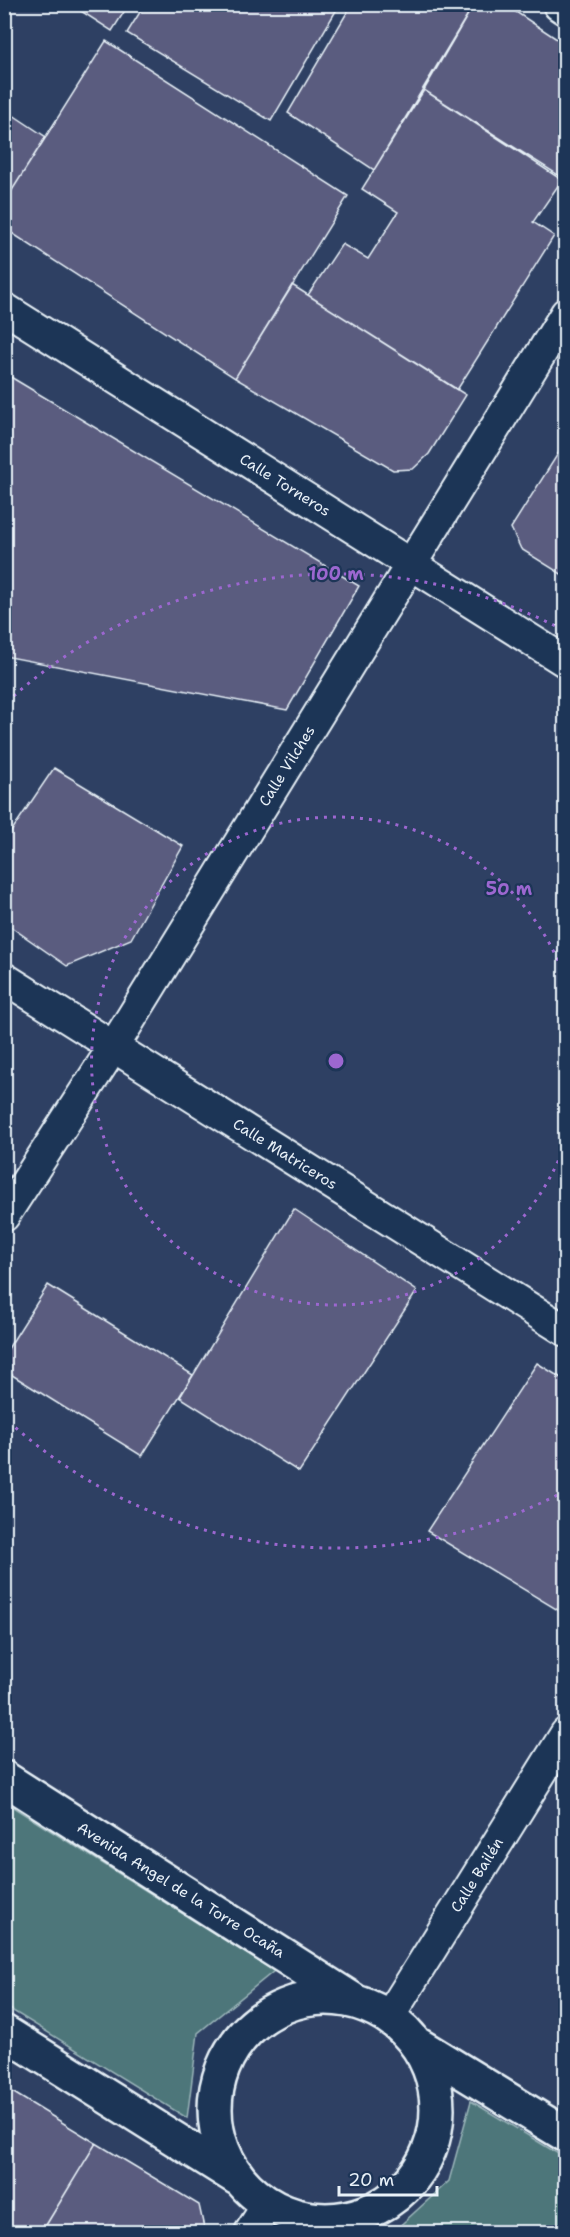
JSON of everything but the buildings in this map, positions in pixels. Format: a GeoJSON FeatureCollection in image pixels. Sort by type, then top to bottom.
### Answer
{"type":"FeatureCollection","features":[{"type":"Feature","properties":{"kind":"street"},"geometry":{"type":"LineString","coordinates":[[560,4],[566,8]]}},
{"type":"Feature","properties":{"kind":"street","name":"Calle Torneros"},"geometry":{"type":"LineString","coordinates":[[4,308],[566,662]]}},
{"type":"Feature","properties":{"kind":"street","name":"Calle Vilches"},"geometry":{"type":"LineString","coordinates":[[4,1216],[114,1046],[566,313]]}},
{"type":"Feature","properties":{"kind":"street","name":"Calle Matriceros"},"geometry":{"type":"LineString","coordinates":[[4,978],[566,1331]]}},
{"type":"Feature","properties":{"kind":"street","name":"Calle Bailén"},"geometry":{"type":"LineString","coordinates":[[389,2017],[566,1733]]}},
{"type":"Feature","properties":{"kind":"street","name":"Avenida Angel de la Torre Ocaña"},"geometry":{"type":"LineString","coordinates":[[4,1778],[357,2002]]}},
{"type":"Feature","properties":{"kind":"street"},"geometry":{"type":"LineString","coordinates":[[241,2181],[223,2150],[215,2116],[219,2080],[232,2048],[256,2022],[287,2004],[322,1997],[357,2002],[389,2017],[417,2044],[566,2135]]}},
{"type":"Feature","properties":{"kind":"street"},"geometry":{"type":"LineString","coordinates":[[4,2032],[241,2181],[268,2204],[315,2225],[342,2220],[378,2208],[408,2185],[429,2153],[438,2116],[434,2078],[417,2044]]}},
{"type":"Feature","properties":{"kind":"street"},"geometry":{"type":"LineString","coordinates":[[250,2232],[268,2204]]}},
{"type":"Feature","properties":{"kind":"shaded area"},"geometry":{"type":"Polygon","coordinates":[[[5,5],[565,5],[565,2232],[5,2232],[5,5]]]}},
{"type":"Feature","properties":{"kind":"green space"},"geometry":{"type":"Polygon","coordinates":[[[5,1802],[274,1971],[198,2033],[187,2118],[5,2006],[5,1802]]]}},
{"type":"Feature","properties":{"kind":"green space"},"geometry":{"type":"Polygon","coordinates":[[[471,2101],[565,2158],[565,2232],[393,2232],[449,2181],[471,2101]]]}}]}
